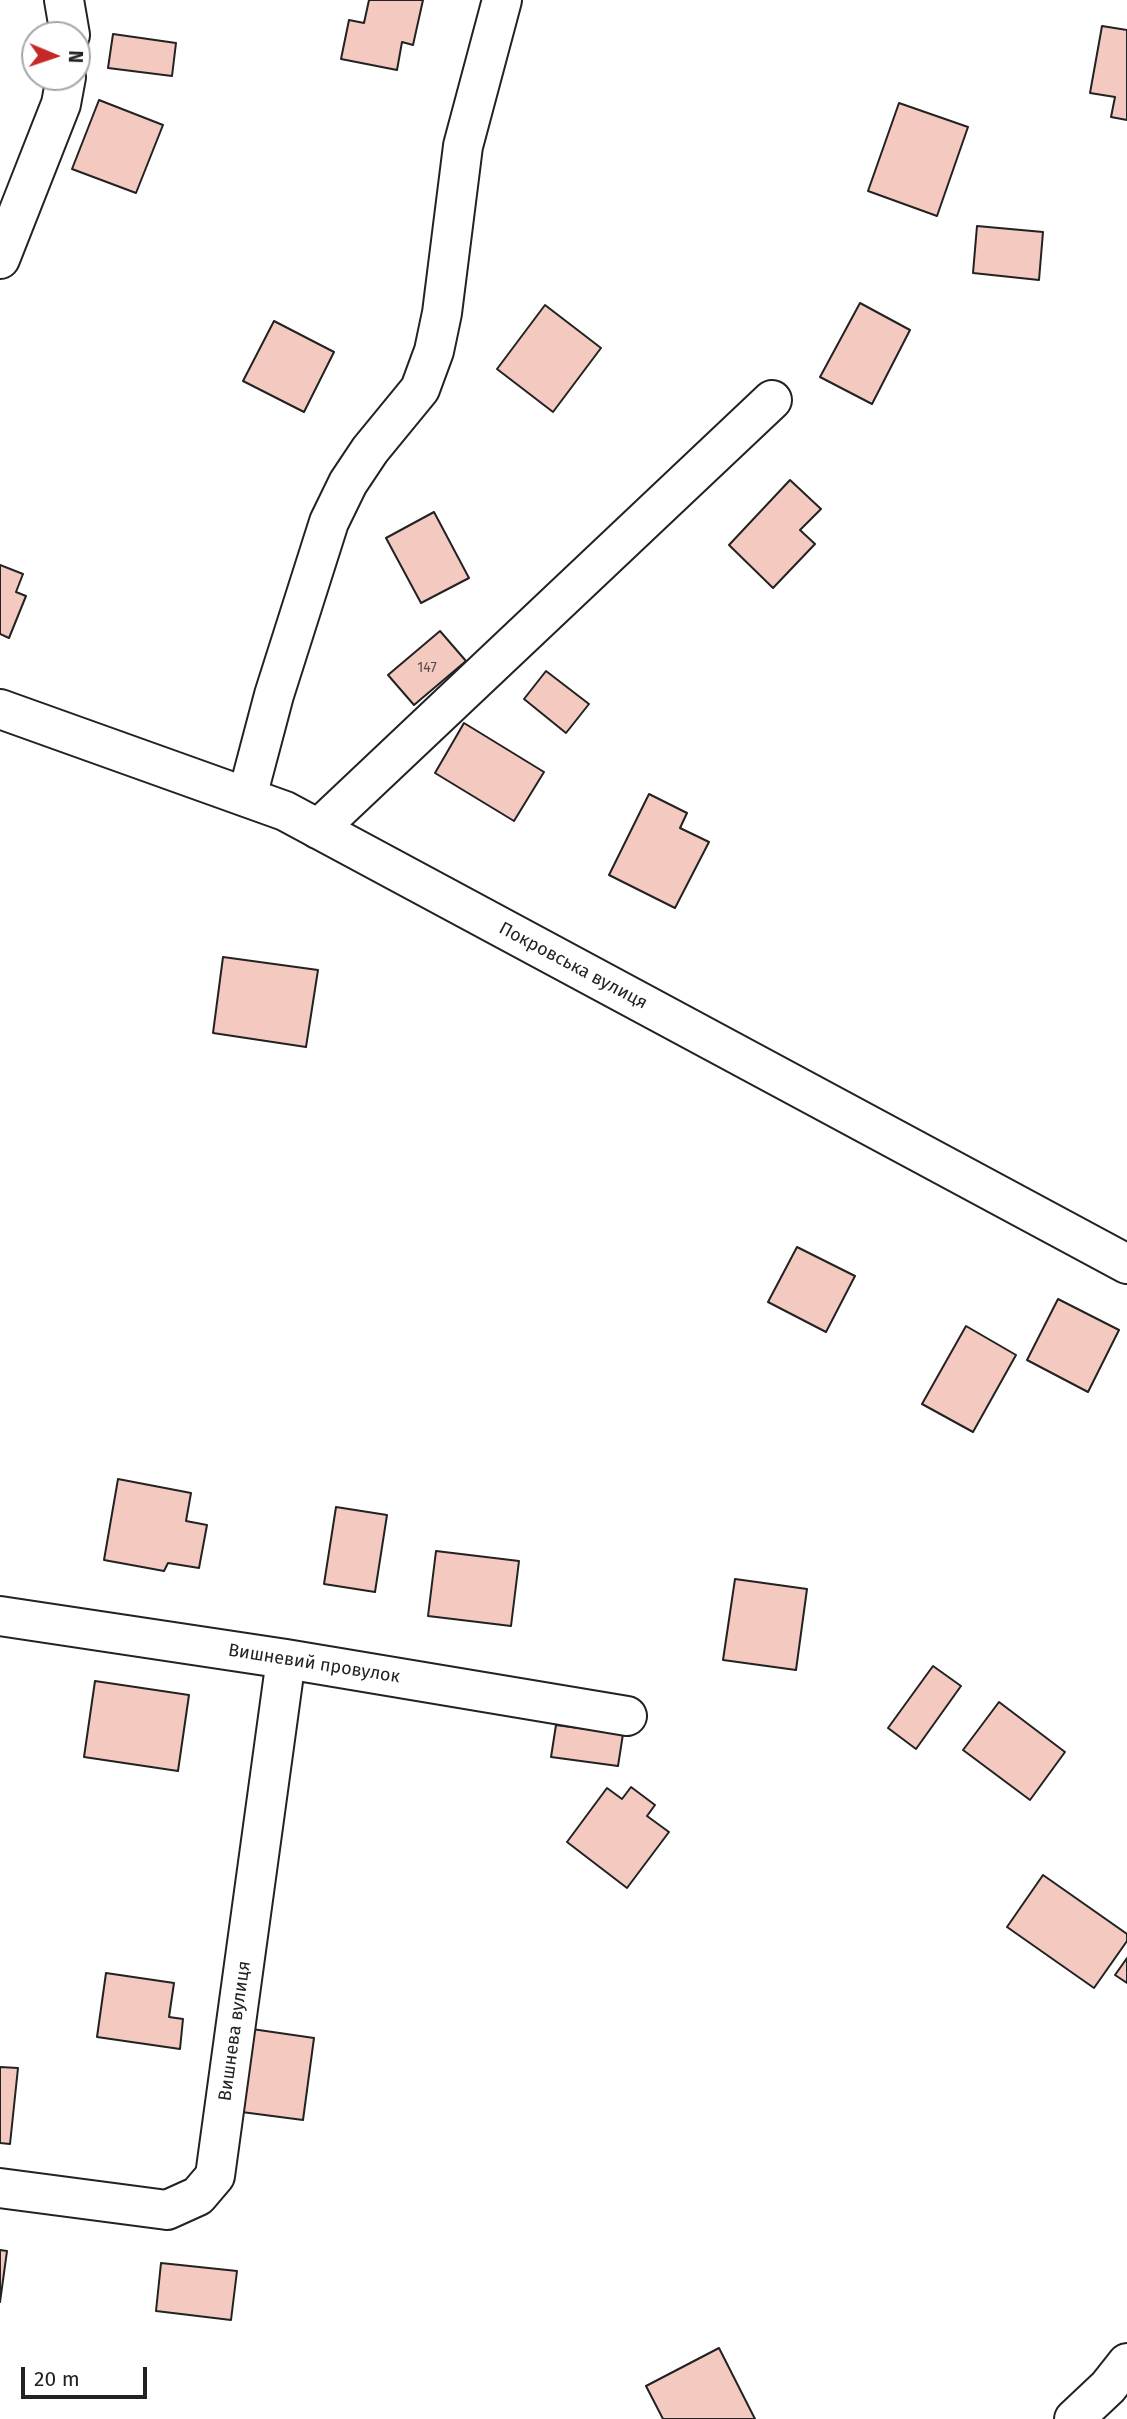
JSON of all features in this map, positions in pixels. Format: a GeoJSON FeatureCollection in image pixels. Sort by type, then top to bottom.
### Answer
{"type":"FeatureCollection","features":[{"type":"Feature","properties":{"kind":"street"},"geometry":{"type":"LineString","coordinates":[[64,0],[68,21]]}},
{"type":"Feature","properties":{"kind":"street"},"geometry":{"type":"LineString","coordinates":[[247,797],[274,695],[329,522],[348,482],[370,450],[420,389],[434,351],[442,313],[463,146],[502,0]]}},
{"type":"Feature","properties":{"kind":"street"},"geometry":{"type":"LineString","coordinates":[[0,259],[61,104],[63,91]]}},
{"type":"Feature","properties":{"kind":"street"},"geometry":{"type":"LineString","coordinates":[[318,829],[772,400]]}},
{"type":"Feature","properties":{"kind":"street","name":"Покровська вулиця"},"geometry":{"type":"LineString","coordinates":[[0,709],[285,811],[1127,1264]]}},
{"type":"Feature","properties":{"kind":"street","name":"Вишневий провулок"},"geometry":{"type":"LineString","coordinates":[[0,1616],[286,1659],[627,1716]]}},
{"type":"Feature","properties":{"kind":"street","name":"Вишнева вулиця"},"geometry":{"type":"LineString","coordinates":[[0,2188],[167,2210],[198,2196],[215,2176],[286,1659]]}},
{"type":"Feature","properties":{"kind":"street"},"geometry":{"type":"LineString","coordinates":[[1074,2419],[1108,2387],[1127,2363]]}},
{"type":"Feature","properties":{"kind":"building"},"geometry":{"type":"Polygon","coordinates":[[[369,0],[423,0],[413,45],[402,42],[397,70],[341,59],[349,20],[364,23],[369,0]]]}},
{"type":"Feature","properties":{"kind":"building"},"geometry":{"type":"Polygon","coordinates":[[[1102,26],[1127,30],[1127,120],[1111,117],[1115,97],[1090,93],[1102,26]]]}},
{"type":"Feature","properties":{"kind":"building"},"geometry":{"type":"Polygon","coordinates":[[[113,34],[176,43],[172,76],[108,68],[113,34]]]}},
{"type":"Feature","properties":{"kind":"building"},"geometry":{"type":"Polygon","coordinates":[[[99,100],[163,125],[136,193],[72,169],[99,100]]]}},
{"type":"Feature","properties":{"kind":"building"},"geometry":{"type":"Polygon","coordinates":[[[899,103],[968,127],[937,216],[868,191],[899,103]]]}},
{"type":"Feature","properties":{"kind":"building"},"geometry":{"type":"Polygon","coordinates":[[[977,226],[1043,232],[1039,280],[973,273],[977,226]]]}},
{"type":"Feature","properties":{"kind":"building"},"geometry":{"type":"Polygon","coordinates":[[[860,303],[910,330],[872,404],[820,377],[860,303]]]}},
{"type":"Feature","properties":{"kind":"building"},"geometry":{"type":"Polygon","coordinates":[[[545,305],[601,348],[553,412],[497,369],[545,305]]]}},
{"type":"Feature","properties":{"kind":"building"},"geometry":{"type":"Polygon","coordinates":[[[274,321],[334,352],[304,412],[243,381],[274,321]]]}},
{"type":"Feature","properties":{"kind":"building"},"geometry":{"type":"Polygon","coordinates":[[[790,480],[821,509],[800,530],[815,544],[773,588],[729,545],[790,480]]]}},
{"type":"Feature","properties":{"kind":"building"},"geometry":{"type":"Polygon","coordinates":[[[434,512],[469,578],[421,603],[386,538],[434,512]]]}},
{"type":"Feature","properties":{"kind":"building"},"geometry":{"type":"Polygon","coordinates":[[[0,565],[23,574],[16,592],[26,596],[9,638],[0,634],[0,565]]]}},
{"type":"Feature","properties":{"kind":"building"},"geometry":{"type":"Polygon","coordinates":[[[440,631],[466,661],[414,705],[388,675],[440,631]]]}},
{"type":"Feature","properties":{"kind":"building"},"geometry":{"type":"Polygon","coordinates":[[[546,671],[589,704],[566,733],[524,699],[546,671]]]}},
{"type":"Feature","properties":{"kind":"building"},"geometry":{"type":"Polygon","coordinates":[[[464,723],[544,772],[514,821],[435,773],[464,723]]]}},
{"type":"Feature","properties":{"kind":"building"},"geometry":{"type":"Polygon","coordinates":[[[649,794],[687,813],[680,828],[709,842],[675,908],[609,875],[649,794]]]}},
{"type":"Feature","properties":{"kind":"building"},"geometry":{"type":"Polygon","coordinates":[[[223,957],[318,970],[306,1047],[213,1033],[223,957]]]}},
{"type":"Feature","properties":{"kind":"building"},"geometry":{"type":"Polygon","coordinates":[[[797,1247],[855,1276],[826,1332],[768,1302],[797,1247]]]}},
{"type":"Feature","properties":{"kind":"building"},"geometry":{"type":"Polygon","coordinates":[[[1058,1299],[1119,1330],[1088,1392],[1027,1360],[1058,1299]]]}},
{"type":"Feature","properties":{"kind":"building"},"geometry":{"type":"Polygon","coordinates":[[[966,1326],[1016,1355],[973,1432],[922,1404],[966,1326]]]}},
{"type":"Feature","properties":{"kind":"building"},"geometry":{"type":"Polygon","coordinates":[[[118,1479],[191,1493],[186,1521],[207,1525],[199,1568],[168,1563],[164,1571],[104,1560],[118,1479]]]}},
{"type":"Feature","properties":{"kind":"building"},"geometry":{"type":"Polygon","coordinates":[[[336,1507],[387,1515],[375,1592],[324,1584],[336,1507]]]}},
{"type":"Feature","properties":{"kind":"building"},"geometry":{"type":"Polygon","coordinates":[[[436,1551],[519,1561],[511,1626],[428,1616],[436,1551]]]}},
{"type":"Feature","properties":{"kind":"building"},"geometry":{"type":"Polygon","coordinates":[[[735,1579],[807,1589],[796,1670],[723,1660],[735,1579]]]}},
{"type":"Feature","properties":{"kind":"building"},"geometry":{"type":"Polygon","coordinates":[[[933,1666],[961,1686],[916,1749],[888,1728],[933,1666]]]}},
{"type":"Feature","properties":{"kind":"building"},"geometry":{"type":"Polygon","coordinates":[[[95,1681],[189,1695],[178,1771],[84,1757],[95,1681]]]}},
{"type":"Feature","properties":{"kind":"building"},"geometry":{"type":"Polygon","coordinates":[[[999,1702],[1065,1752],[1030,1800],[963,1750],[999,1702]]]}},
{"type":"Feature","properties":{"kind":"building"},"geometry":{"type":"Polygon","coordinates":[[[556,1725],[623,1734],[618,1766],[551,1757],[556,1725]]]}},
{"type":"Feature","properties":{"kind":"building"},"geometry":{"type":"Polygon","coordinates":[[[631,1787],[655,1805],[647,1816],[669,1832],[627,1888],[567,1842],[607,1788],[622,1799],[631,1787]]]}},
{"type":"Feature","properties":{"kind":"building"},"geometry":{"type":"Polygon","coordinates":[[[1043,1875],[1127,1934],[1127,1941],[1094,1988],[1007,1927],[1043,1875]]]}},
{"type":"Feature","properties":{"kind":"building"},"geometry":{"type":"Polygon","coordinates":[[[1127,1958],[1127,1983],[1115,1975],[1127,1958]]]}},
{"type":"Feature","properties":{"kind":"building"},"geometry":{"type":"Polygon","coordinates":[[[106,1973],[174,1983],[169,2017],[183,2019],[180,2049],[97,2037],[106,1973]]]}},
{"type":"Feature","properties":{"kind":"building"},"geometry":{"type":"Polygon","coordinates":[[[245,2028],[314,2038],[303,2120],[234,2111],[245,2028]]]}},
{"type":"Feature","properties":{"kind":"building"},"geometry":{"type":"Polygon","coordinates":[[[0,2067],[18,2068],[10,2144],[0,2143],[0,2067]]]}},
{"type":"Feature","properties":{"kind":"building"},"geometry":{"type":"Polygon","coordinates":[[[0,2250],[7,2251],[0,2302],[0,2250]]]}},
{"type":"Feature","properties":{"kind":"building"},"geometry":{"type":"Polygon","coordinates":[[[161,2263],[237,2271],[231,2320],[156,2311],[161,2263]]]}},
{"type":"Feature","properties":{"kind":"building"},"geometry":{"type":"Polygon","coordinates":[[[719,2348],[755,2419],[663,2419],[646,2386],[719,2348]]]}}]}
